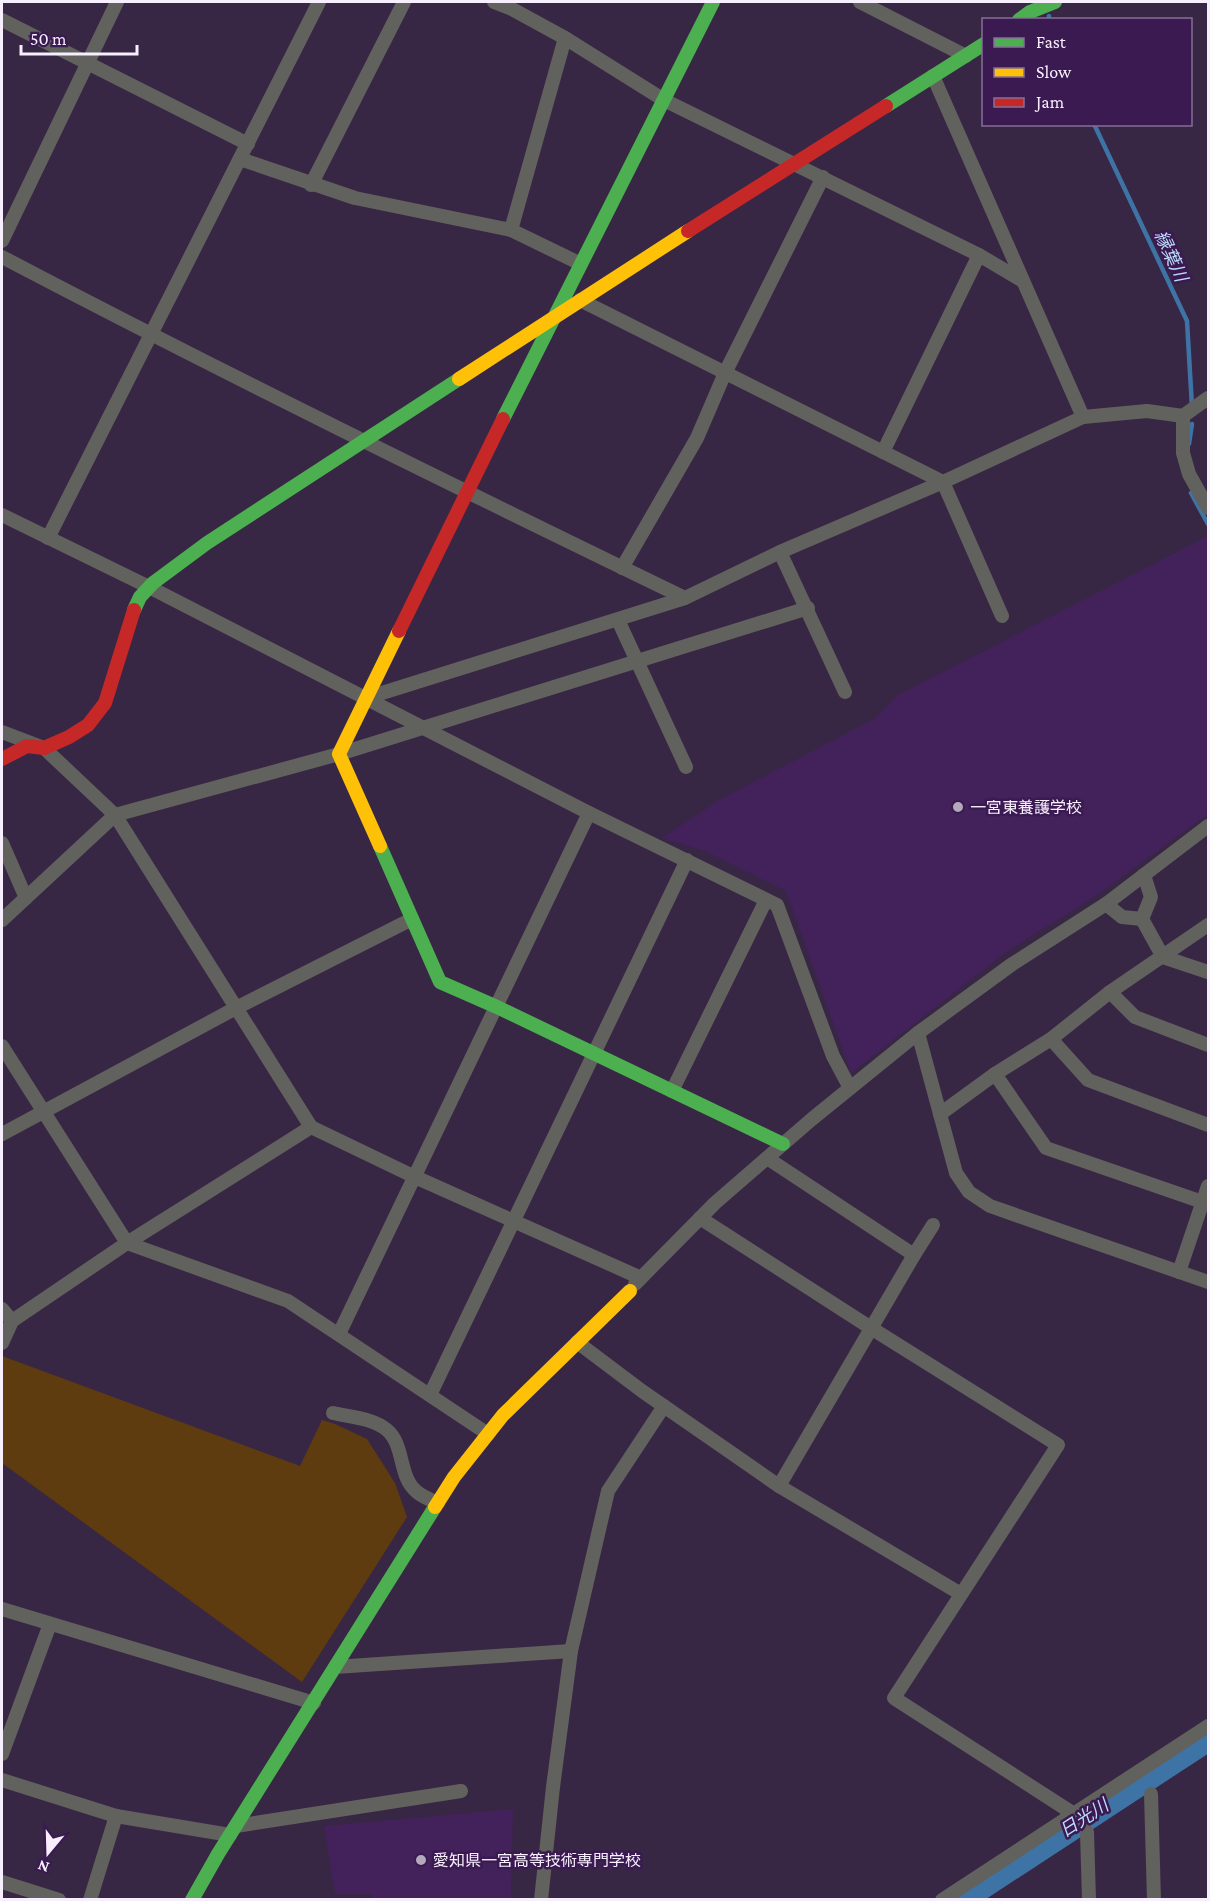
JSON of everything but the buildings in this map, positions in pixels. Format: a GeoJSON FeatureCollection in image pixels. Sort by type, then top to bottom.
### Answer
{"type":"FeatureCollection","features":[{"type":"Feature","properties":{"kind":"street"},"geometry":{"type":"LineString","coordinates":[[2,241],[117,2]]}},
{"type":"Feature","properties":{"kind":"street"},"geometry":{"type":"LineString","coordinates":[[48,538],[320,2]]}},
{"type":"Feature","properties":{"kind":"street"},"geometry":{"type":"LineString","coordinates":[[311,185],[404,2]]}},
{"type":"Feature","properties":{"kind":"street"},"geometry":{"type":"LineString","coordinates":[[495,2],[514,5],[664,100],[979,255],[1023,281]]}},
{"type":"Feature","properties":{"kind":"street"},"geometry":{"type":"LineString","coordinates":[[713,2],[467,490],[339,754],[440,982],[783,1144]]}},
{"type":"Feature","properties":{"kind":"street"},"geometry":{"type":"LineString","coordinates":[[861,2],[966,56]]}},
{"type":"Feature","properties":{"kind":"street"},"geometry":{"type":"LineString","coordinates":[[1022,18],[1030,12],[1055,2]]}},
{"type":"Feature","properties":{"kind":"street"},"geometry":{"type":"LineString","coordinates":[[2,20],[248,144]]}},
{"type":"Feature","properties":{"kind":"street"},"geometry":{"type":"LineString","coordinates":[[512,230],[565,38]]}},
{"type":"Feature","properties":{"kind":"street"},"geometry":{"type":"LineString","coordinates":[[2,759],[27,746],[44,748],[69,737],[88,724],[105,703],[132,614],[140,597],[149,587],[207,543],[555,316],[982,45]]}},
{"type":"Feature","properties":{"kind":"street"},"geometry":{"type":"LineString","coordinates":[[933,76],[1083,417]]}},
{"type":"Feature","properties":{"kind":"street"},"geometry":{"type":"LineString","coordinates":[[240,159],[311,185],[355,198],[512,230],[581,264]]}},
{"type":"Feature","properties":{"kind":"street"},"geometry":{"type":"LineString","coordinates":[[622,567],[697,438],[725,373],[823,177]]}},
{"type":"Feature","properties":{"kind":"street"},"geometry":{"type":"LineString","coordinates":[[883,452],[979,255]]}},
{"type":"Feature","properties":{"kind":"street"},"geometry":{"type":"LineString","coordinates":[[2,257],[150,335],[685,598]]}},
{"type":"Feature","properties":{"kind":"street"},"geometry":{"type":"LineString","coordinates":[[580,300],[943,482],[1002,616]]}},
{"type":"Feature","properties":{"kind":"street"},"geometry":{"type":"LineString","coordinates":[[366,698],[685,598],[780,552],[943,482],[1083,417],[1147,411],[1183,416],[1209,398]]}},
{"type":"Feature","properties":{"kind":"street"},"geometry":{"type":"LineString","coordinates":[[1183,416],[1182,435],[1186,464],[1189,474],[1209,508]]}},
{"type":"Feature","properties":{"kind":"street"},"geometry":{"type":"LineString","coordinates":[[2,515],[149,587],[589,813],[777,905],[832,1056],[850,1088]]}},
{"type":"Feature","properties":{"kind":"street"},"geometry":{"type":"LineString","coordinates":[[780,552],[808,608],[845,692]]}},
{"type":"Feature","properties":{"kind":"street"},"geometry":{"type":"LineString","coordinates":[[2,920],[115,815],[339,754],[808,608]]}},
{"type":"Feature","properties":{"kind":"street"},"geometry":{"type":"LineString","coordinates":[[618,620],[686,767]]}},
{"type":"Feature","properties":{"kind":"street"},"geometry":{"type":"LineString","coordinates":[[2,732],[44,748],[115,815],[310,1127],[415,1177],[641,1278]]}},
{"type":"Feature","properties":{"kind":"street"},"geometry":{"type":"LineString","coordinates":[[339,1334],[589,813]]}},
{"type":"Feature","properties":{"kind":"street"},"geometry":{"type":"LineString","coordinates":[[192,1899],[454,1477],[503,1415],[700,1218],[850,1088],[1011,965],[1106,904],[1209,826]]}},
{"type":"Feature","properties":{"kind":"street"},"geometry":{"type":"LineString","coordinates":[[2,843],[26,898]]}},
{"type":"Feature","properties":{"kind":"street"},"geometry":{"type":"LineString","coordinates":[[430,1395],[687,860]]}},
{"type":"Feature","properties":{"kind":"street"},"geometry":{"type":"LineString","coordinates":[[1142,919],[1151,897],[1144,874]]}},
{"type":"Feature","properties":{"kind":"street"},"geometry":{"type":"LineString","coordinates":[[672,1091],[766,900]]}},
{"type":"Feature","properties":{"kind":"street"},"geometry":{"type":"LineString","coordinates":[[1106,904],[1122,917],[1142,919]]}},
{"type":"Feature","properties":{"kind":"street"},"geometry":{"type":"LineString","coordinates":[[2,1134],[236,1008],[412,919]]}},
{"type":"Feature","properties":{"kind":"street"},"geometry":{"type":"LineString","coordinates":[[1142,919],[1163,957],[1209,972]]}},
{"type":"Feature","properties":{"kind":"street"},"geometry":{"type":"LineString","coordinates":[[940,1114],[995,1074],[1051,1039],[1110,992],[1209,925]]}},
{"type":"Feature","properties":{"kind":"street"},"geometry":{"type":"LineString","coordinates":[[1110,992],[1135,1017],[1209,1045]]}},
{"type":"Feature","properties":{"kind":"street"},"geometry":{"type":"LineString","coordinates":[[918,1034],[956,1173],[969,1192],[990,1206],[1209,1282]]}},
{"type":"Feature","properties":{"kind":"street"},"geometry":{"type":"LineString","coordinates":[[1051,1039],[1088,1080],[1209,1125]]}},
{"type":"Feature","properties":{"kind":"street"},"geometry":{"type":"LineString","coordinates":[[2,1046],[127,1244],[288,1300],[488,1434]]}},
{"type":"Feature","properties":{"kind":"street"},"geometry":{"type":"LineString","coordinates":[[995,1074],[1046,1148],[1206,1203]]}},
{"type":"Feature","properties":{"kind":"street"},"geometry":{"type":"LineString","coordinates":[[2,1343],[12,1321],[310,1127]]}},
{"type":"Feature","properties":{"kind":"street"},"geometry":{"type":"LineString","coordinates":[[767,1158],[915,1255]]}},
{"type":"Feature","properties":{"kind":"street"},"geometry":{"type":"LineString","coordinates":[[1179,1272],[1206,1203],[1209,1186]]}},
{"type":"Feature","properties":{"kind":"street"},"geometry":{"type":"LineString","coordinates":[[700,1218],[1058,1444],[894,1698],[1074,1814],[1087,1832],[1089,1899]]}},
{"type":"Feature","properties":{"kind":"street"},"geometry":{"type":"LineString","coordinates":[[779,1486],[933,1225]]}},
{"type":"Feature","properties":{"kind":"street"},"geometry":{"type":"LineString","coordinates":[[2,1309],[12,1321]]}},
{"type":"Feature","properties":{"kind":"street"},"geometry":{"type":"LineString","coordinates":[[577,1342],[642,1391],[779,1486],[961,1594]]}},
{"type":"Feature","properties":{"kind":"street"},"geometry":{"type":"LineString","coordinates":[[541,1899],[571,1651],[608,1491],[664,1406]]}},
{"type":"Feature","properties":{"kind":"street"},"geometry":{"type":"LineString","coordinates":[[333,1413],[373,1422],[387,1430],[396,1443],[409,1482],[417,1492],[438,1503]]}},
{"type":"Feature","properties":{"kind":"street"},"geometry":{"type":"LineString","coordinates":[[2,1609],[314,1703]]}},
{"type":"Feature","properties":{"kind":"street"},"geometry":{"type":"LineString","coordinates":[[2,1754],[50,1624]]}},
{"type":"Feature","properties":{"kind":"street"},"geometry":{"type":"LineString","coordinates":[[335,1667],[571,1651]]}},
{"type":"Feature","properties":{"kind":"street"},"geometry":{"type":"LineString","coordinates":[[942,1899],[1209,1726]]}},
{"type":"Feature","properties":{"kind":"street"},"geometry":{"type":"LineString","coordinates":[[2,1780],[116,1816],[233,1830],[461,1791]]}},
{"type":"Feature","properties":{"kind":"street"},"geometry":{"type":"LineString","coordinates":[[1151,1794],[1154,1899]]}},
{"type":"Feature","properties":{"kind":"street"},"geometry":{"type":"LineString","coordinates":[[90,1899],[116,1816]]}},
{"type":"Feature","properties":{"kind":"street"},"geometry":{"type":"LineString","coordinates":[[2,1882],[59,1899]]}},
{"type":"Feature","properties":{"kind":"shaded area","name":"一宮東養護学校"},"geometry":{"type":"Polygon","coordinates":[[[1208,536],[1208,814],[1093,898],[1006,952],[851,1073],[786,891],[705,851],[662,838],[719,800],[874,719],[898,695],[1208,536]]]}},
{"type":"Feature","properties":{"kind":"shaded area"},"geometry":{"type":"Polygon","coordinates":[[[2,1356],[300,1466],[322,1420],[367,1439],[395,1483],[407,1517],[302,1682],[2,1463],[2,1356]]]}},
{"type":"Feature","properties":{"kind":"shaded area","name":"愛知県一宮高等技術専門学校"},"geometry":{"type":"Polygon","coordinates":[[[513,1809],[511,1899],[372,1900],[371,1894],[335,1894],[324,1826],[513,1809]]]}},
{"type":"Feature","properties":{"kind":"waterway","name":"縁葉川"},"geometry":{"type":"LineString","coordinates":[[1095,126],[1187,321],[1192,407]]}},
{"type":"Feature","properties":{"kind":"waterway","name":"縁葉川"},"geometry":{"type":"LineString","coordinates":[[1189,444],[1192,424]]}},
{"type":"Feature","properties":{"kind":"waterway","name":"縁葉川"},"geometry":{"type":"LineString","coordinates":[[1191,493],[1208,524]]}},
{"type":"Feature","properties":{"kind":"waterway","name":"日光川"},"geometry":{"type":"LineString","coordinates":[[959,1900],[1208,1737]]}},
{"type":"Feature","properties":{"kind":"traffic: fast"},"geometry":{"type":"LineString","coordinates":[[503,419],[713,2]]}},
{"type":"Feature","properties":{"kind":"traffic: fast"},"geometry":{"type":"LineString","coordinates":[[1022,18],[1030,12],[1055,2]]}},
{"type":"Feature","properties":{"kind":"traffic: fast"},"geometry":{"type":"LineString","coordinates":[[886,106],[982,45]]}},
{"type":"Feature","properties":{"kind":"traffic: fast"},"geometry":{"type":"LineString","coordinates":[[134,610],[140,597],[153,583],[207,543],[459,379]]}},
{"type":"Feature","properties":{"kind":"traffic: fast"},"geometry":{"type":"LineString","coordinates":[[380,846],[440,982],[783,1144]]}},
{"type":"Feature","properties":{"kind":"traffic: fast"},"geometry":{"type":"LineString","coordinates":[[192,1900],[218,1854],[435,1507]]}},
{"type":"Feature","properties":{"kind":"traffic: slow"},"geometry":{"type":"LineString","coordinates":[[459,379],[688,231]]}},
{"type":"Feature","properties":{"kind":"traffic: slow"},"geometry":{"type":"LineString","coordinates":[[380,846],[339,754],[399,631]]}},
{"type":"Feature","properties":{"kind":"traffic: slow"},"geometry":{"type":"LineString","coordinates":[[435,1507],[454,1477],[503,1415],[630,1291]]}},
{"type":"Feature","properties":{"kind":"traffic: jam"},"geometry":{"type":"LineString","coordinates":[[688,231],[886,106]]}},
{"type":"Feature","properties":{"kind":"traffic: jam"},"geometry":{"type":"LineString","coordinates":[[399,631],[503,419]]}},
{"type":"Feature","properties":{"kind":"traffic: jam"},"geometry":{"type":"LineString","coordinates":[[2,759],[27,746],[44,748],[69,737],[88,725],[105,703],[134,610]]}},
{"type":"Feature","properties":{"kind":"place","name":"一宮東養護学校"},"geometry":{"type":"Point","coordinates":[958,807]}},
{"type":"Feature","properties":{"kind":"place","name":"愛知県一宮高等技術専門学校"},"geometry":{"type":"Point","coordinates":[421,1860]}}]}
